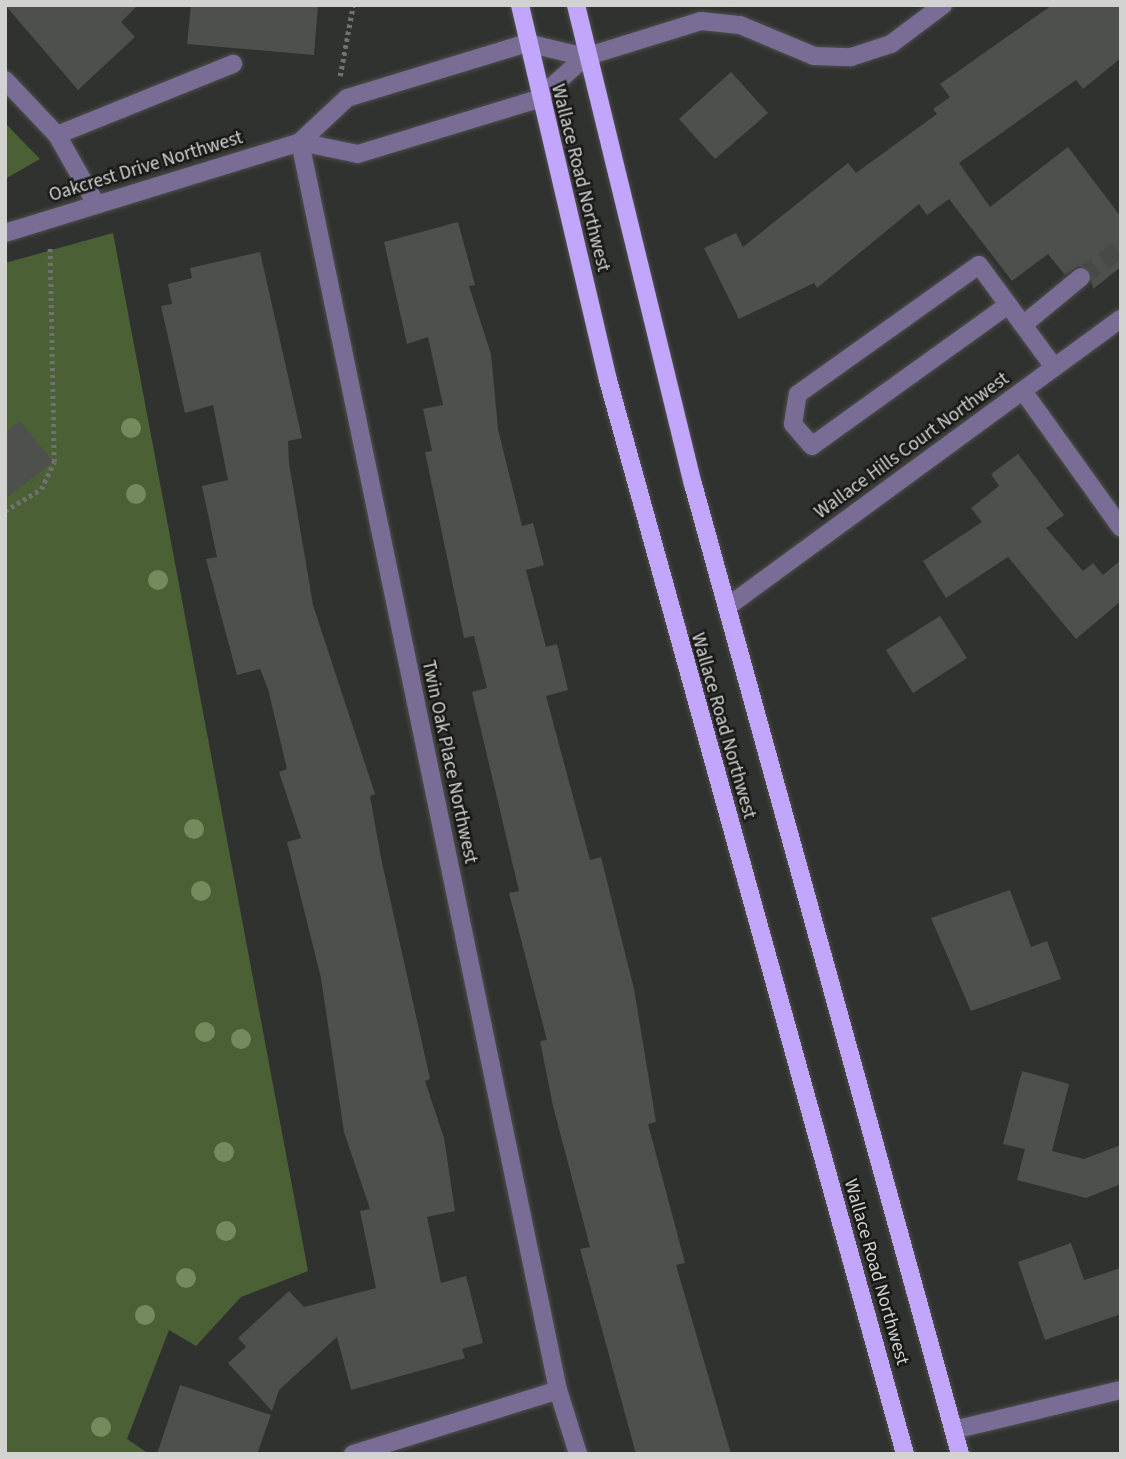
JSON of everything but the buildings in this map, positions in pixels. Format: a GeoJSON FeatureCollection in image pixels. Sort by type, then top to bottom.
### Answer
{"type":"FeatureCollection","features":[{"type":"Feature","properties":{"kind":"main road","name":"Wallace Road Northwest"},"geometry":{"type":"LineString","coordinates":[[520,5],[538,99],[682,659],[905,1454]]}},
{"type":"Feature","properties":{"kind":"main road","name":"Wallace Road Northwest"},"geometry":{"type":"LineString","coordinates":[[576,5],[586,57],[727,607],[960,1454]]}},
{"type":"Feature","properties":{"kind":"street"},"geometry":{"type":"LineString","coordinates":[[527,43],[586,57],[701,21],[740,25],[814,56],[851,57],[891,44],[943,5]]}},
{"type":"Feature","properties":{"kind":"street","name":"Oakcrest Drive Northwest"},"geometry":{"type":"LineString","coordinates":[[5,233],[300,142],[347,98],[527,43]]}},
{"type":"Feature","properties":{"kind":"street","name":"Oakcrest Drive Northwest"},"geometry":{"type":"LineString","coordinates":[[300,142],[358,154],[538,99],[586,57]]}},
{"type":"Feature","properties":{"kind":"street"},"geometry":{"type":"LineString","coordinates":[[57,135],[233,64]]}},
{"type":"Feature","properties":{"kind":"street"},"geometry":{"type":"LineString","coordinates":[[5,80],[57,135],[96,204]]}},
{"type":"Feature","properties":{"kind":"street","name":"Twin Oak Place Northwest"},"geometry":{"type":"LineString","coordinates":[[300,142],[558,1390],[578,1454]]}},
{"type":"Feature","properties":{"kind":"street"},"geometry":{"type":"LineString","coordinates":[[1008,305],[812,446],[793,424],[798,394],[979,265],[1054,367]]}},
{"type":"Feature","properties":{"kind":"street"},"geometry":{"type":"LineString","coordinates":[[1023,325],[1081,277]]}},
{"type":"Feature","properties":{"kind":"street","name":"Wallace Hills Court Northwest"},"geometry":{"type":"LineString","coordinates":[[727,607],[1121,318]]}},
{"type":"Feature","properties":{"kind":"street"},"geometry":{"type":"LineString","coordinates":[[1023,391],[1121,528]]}},
{"type":"Feature","properties":{"kind":"street"},"geometry":{"type":"LineString","coordinates":[[353,1454],[558,1390]]}},
{"type":"Feature","properties":{"kind":"street"},"geometry":{"type":"LineString","coordinates":[[954,1430],[1121,1390]]}},
{"type":"Feature","properties":{"kind":"path"},"geometry":{"type":"LineString","coordinates":[[347,98],[339,72],[353,5]]}},
{"type":"Feature","properties":{"kind":"path"},"geometry":{"type":"LineString","coordinates":[[5,511],[41,489],[54,462],[50,246]]}},
{"type":"Feature","properties":{"kind":"green space"},"geometry":{"type":"Polygon","coordinates":[[[5,123],[40,159],[5,179],[5,123]]]}},
{"type":"Feature","properties":{"kind":"green space"},"geometry":{"type":"Polygon","coordinates":[[[113,233],[308,1271],[241,1297],[196,1346],[169,1330],[127,1439],[149,1454],[5,1454],[5,263],[113,233]]]}},
{"type":"Feature","properties":{"kind":"tunnel"},"geometry":{"type":"LineString","coordinates":[[1081,277],[1121,248]]}}]}
